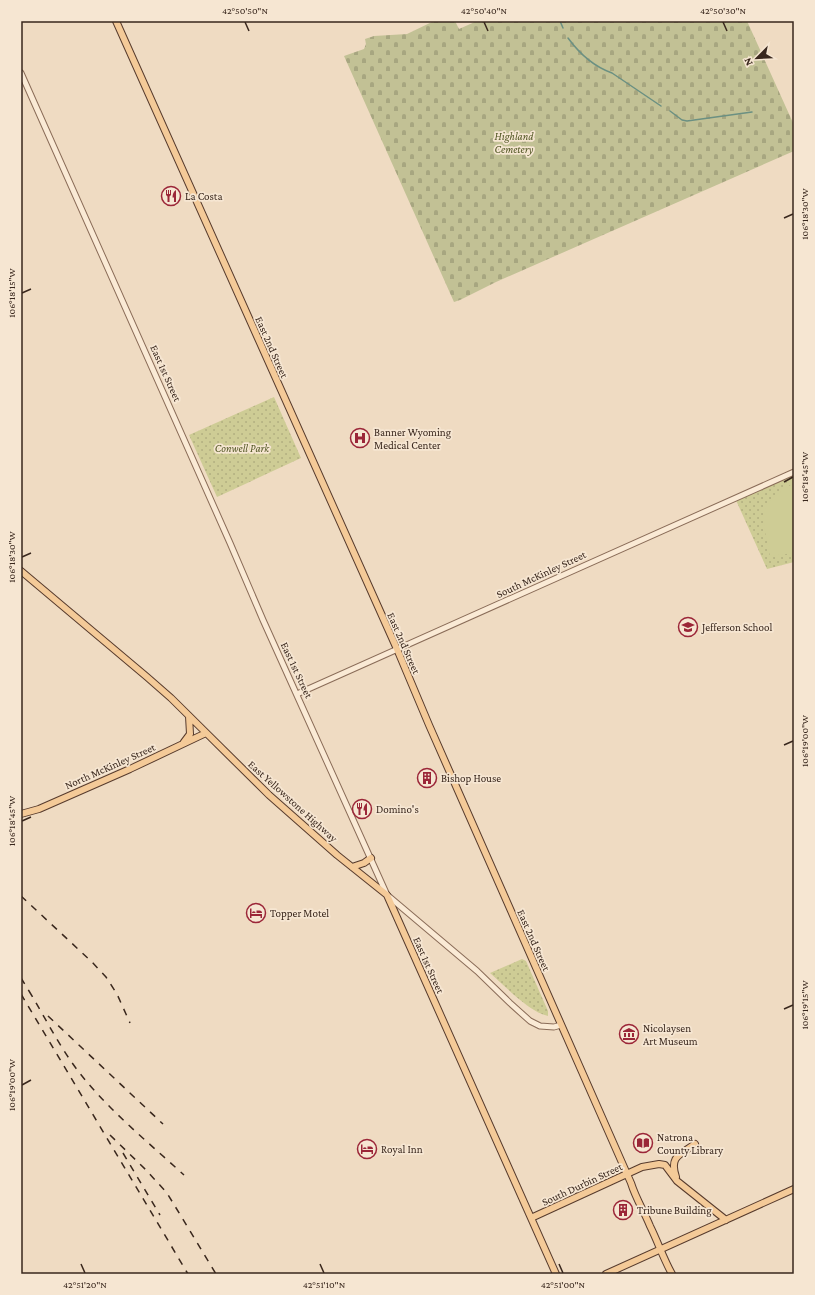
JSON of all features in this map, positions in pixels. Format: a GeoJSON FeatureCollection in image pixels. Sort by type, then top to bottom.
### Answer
{"type":"FeatureCollection","features":[{"type":"Feature","properties":{"kind":"main road","name":"East 2nd Street"},"geometry":{"type":"LineString","coordinates":[[116,21],[351,550],[397,649],[635,1197],[651,1226],[660,1250],[672,1274]]}},
{"type":"Feature","properties":{"kind":"main road","name":"East Yellowstone Highway"},"geometry":{"type":"LineString","coordinates":[[21,571],[147,677],[189,716],[269,796],[387,895]]}},
{"type":"Feature","properties":{"kind":"main road"},"geometry":{"type":"LineString","coordinates":[[181,745],[190,734],[189,716]]}},
{"type":"Feature","properties":{"kind":"main road","name":"North McKinley Street"},"geometry":{"type":"LineString","coordinates":[[21,814],[39,809],[206,733]]}},
{"type":"Feature","properties":{"kind":"main road"},"geometry":{"type":"LineString","coordinates":[[352,867],[364,863],[371,858]]}},
{"type":"Feature","properties":{"kind":"main road","name":"East 1st Street"},"geometry":{"type":"LineString","coordinates":[[387,895],[556,1274]]}},
{"type":"Feature","properties":{"kind":"main road"},"geometry":{"type":"LineString","coordinates":[[695,1144],[678,1156],[673,1162],[673,1168],[677,1181],[726,1220]]}},
{"type":"Feature","properties":{"kind":"main road","name":"South Durbin Street"},"geometry":{"type":"LineString","coordinates":[[531,1218],[642,1168],[659,1164],[664,1165],[677,1181]]}},
{"type":"Feature","properties":{"kind":"main road"},"geometry":{"type":"LineString","coordinates":[[606,1274],[794,1189]]}},
{"type":"Feature","properties":{"kind":"street","name":"East 1st Street"},"geometry":{"type":"LineString","coordinates":[[21,73],[263,620],[387,895]]}},
{"type":"Feature","properties":{"kind":"street","name":"South McKinley Street"},"geometry":{"type":"LineString","coordinates":[[297,694],[794,472]]}},
{"type":"Feature","properties":{"kind":"street","name":"East Yellowstone Highway"},"geometry":{"type":"LineString","coordinates":[[387,895],[477,971],[510,1004],[530,1021],[544,1026],[554,1027],[561,1025]]}},
{"type":"Feature","properties":{"kind":"green space","name":"Highland Cemetery"},"geometry":{"type":"Polygon","coordinates":[[[434,21],[455,21],[459,29],[477,21],[747,21],[794,125],[794,151],[496,282],[454,302],[344,56],[364,49],[366,44],[365,39],[374,36],[407,34],[434,21]]]}},
{"type":"Feature","properties":{"kind":"green space","name":"Conwell Park"},"geometry":{"type":"Polygon","coordinates":[[[274,397],[301,458],[217,497],[189,435],[274,397]]]}},
{"type":"Feature","properties":{"kind":"green space"},"geometry":{"type":"Polygon","coordinates":[[[794,472],[794,562],[767,569],[735,498],[794,472]]]}},
{"type":"Feature","properties":{"kind":"green space"},"geometry":{"type":"Polygon","coordinates":[[[794,483],[794,553],[770,556],[764,524],[764,512],[771,500],[794,483]]]}},
{"type":"Feature","properties":{"kind":"green space"},"geometry":{"type":"Polygon","coordinates":[[[522,959],[526,961],[548,1011],[548,1016],[541,1014],[525,1004],[490,973],[522,959]]]}},
{"type":"Feature","properties":{"kind":"waterway"},"geometry":{"type":"LineString","coordinates":[[560,21],[563,28]]}},
{"type":"Feature","properties":{"kind":"waterway"},"geometry":{"type":"LineString","coordinates":[[568,38],[582,54],[594,63],[612,73],[661,106]]}},
{"type":"Feature","properties":{"kind":"waterway"},"geometry":{"type":"LineString","coordinates":[[670,111],[682,120],[687,121],[752,112]]}},
{"type":"Feature","properties":{"kind":"railway"},"geometry":{"type":"LineString","coordinates":[[21,896],[92,962],[106,977],[117,994],[130,1023]]}},
{"type":"Feature","properties":{"kind":"railway"},"geometry":{"type":"LineString","coordinates":[[21,978],[32,996]]}},
{"type":"Feature","properties":{"kind":"railway"},"geometry":{"type":"LineString","coordinates":[[29,991],[60,1045],[82,1076],[118,1115],[184,1175]]}},
{"type":"Feature","properties":{"kind":"railway"},"geometry":{"type":"LineString","coordinates":[[21,994],[188,1274]]}},
{"type":"Feature","properties":{"kind":"railway"},"geometry":{"type":"LineString","coordinates":[[48,1016],[163,1124]]}},
{"type":"Feature","properties":{"kind":"railway"},"geometry":{"type":"LineString","coordinates":[[110,1135],[167,1193],[216,1274]]}},
{"type":"Feature","properties":{"kind":"railway"},"geometry":{"type":"LineString","coordinates":[[123,1153],[160,1215]]}},
{"type":"Feature","properties":{"kind":"place","name":"La Costa"},"geometry":{"type":"Point","coordinates":[171,196]}},
{"type":"Feature","properties":{"kind":"place","name":"Banner Wyoming Medical Center"},"geometry":{"type":"Point","coordinates":[360,438]}},
{"type":"Feature","properties":{"kind":"place","name":"Jefferson School"},"geometry":{"type":"Point","coordinates":[688,627]}},
{"type":"Feature","properties":{"kind":"place","name":"Bishop House"},"geometry":{"type":"Point","coordinates":[427,778]}},
{"type":"Feature","properties":{"kind":"place","name":"Domino's"},"geometry":{"type":"Point","coordinates":[362,809]}},
{"type":"Feature","properties":{"kind":"place","name":"Topper Motel"},"geometry":{"type":"Point","coordinates":[256,913]}},
{"type":"Feature","properties":{"kind":"place","name":"Nicolaysen Art Museum"},"geometry":{"type":"Point","coordinates":[629,1034]}},
{"type":"Feature","properties":{"kind":"place","name":"Natrona County Library"},"geometry":{"type":"Point","coordinates":[643,1143]}},
{"type":"Feature","properties":{"kind":"place","name":"Royal Inn"},"geometry":{"type":"Point","coordinates":[367,1149]}},
{"type":"Feature","properties":{"kind":"place","name":"Tribune Building"},"geometry":{"type":"Point","coordinates":[623,1210]}}]}
